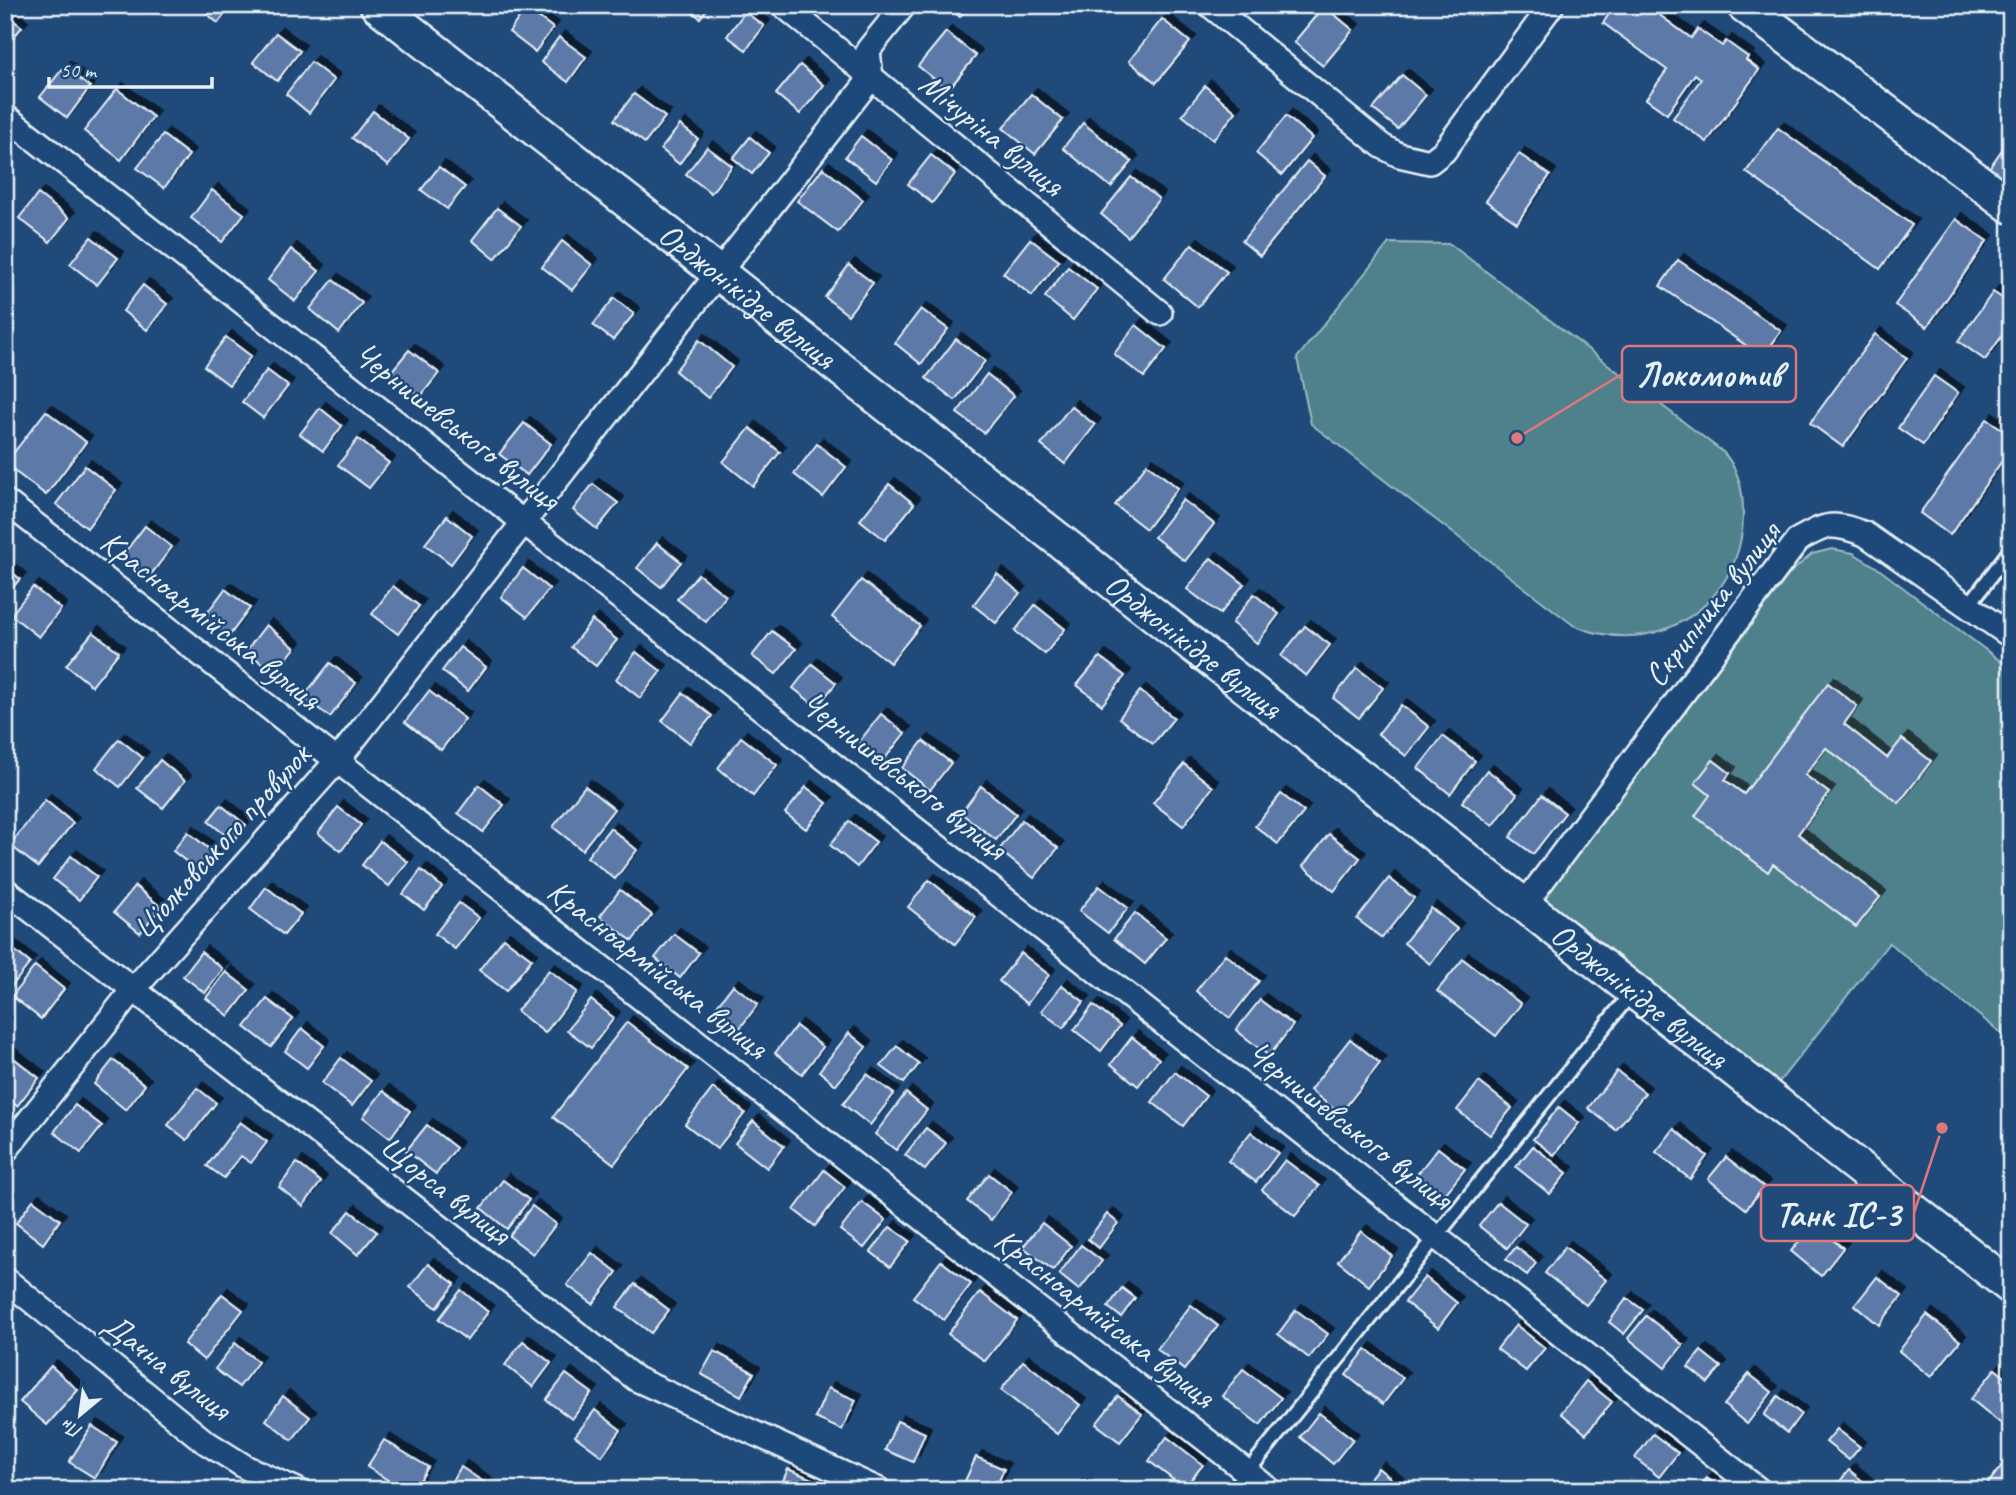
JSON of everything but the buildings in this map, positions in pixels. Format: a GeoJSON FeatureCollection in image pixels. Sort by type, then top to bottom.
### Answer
{"type":"FeatureCollection","features":[{"type":"Feature","properties":{"kind":"main road","name":"Орджонікідзе вулиця"},"geometry":{"type":"LineString","coordinates":[[377,5],[2011,1287]]}},
{"type":"Feature","properties":{"kind":"main road"},"geometry":{"type":"LineString","coordinates":[[1744,5],[2011,206]]}},
{"type":"Feature","properties":{"kind":"street","name":"Мічуріна вулиця"},"geometry":{"type":"LineString","coordinates":[[783,5],[1160,313]]}},
{"type":"Feature","properties":{"kind":"street"},"geometry":{"type":"LineString","coordinates":[[871,78],[868,50],[904,5]]}},
{"type":"Feature","properties":{"kind":"street"},"geometry":{"type":"LineString","coordinates":[[1210,5],[1382,146],[1399,155],[1430,162],[1444,151],[1552,5]]}},
{"type":"Feature","properties":{"kind":"street","name":"Ціолковського провулок"},"geometry":{"type":"LineString","coordinates":[[5,1151],[133,990],[337,761],[871,78]]}},
{"type":"Feature","properties":{"kind":"street","name":"Чернишевського вулиця"},"geometry":{"type":"LineString","coordinates":[[5,116],[1759,1490]]}},
{"type":"Feature","properties":{"kind":"street","name":"Красноармійська вулиця"},"geometry":{"type":"LineString","coordinates":[[5,501],[337,761],[1240,1480],[1270,1490]]}},
{"type":"Feature","properties":{"kind":"street","name":"Скрипника вулиця"},"geometry":{"type":"LineString","coordinates":[[1524,905],[1798,540],[1824,525],[1838,524],[1865,534],[2011,636]]}},
{"type":"Feature","properties":{"kind":"street","name":"Щорса вулиця"},"geometry":{"type":"LineString","coordinates":[[5,890],[636,1379],[879,1490]]}},
{"type":"Feature","properties":{"kind":"street","name":"Дачна вулиця"},"geometry":{"type":"LineString","coordinates":[[5,1279],[204,1441],[247,1468],[297,1490]]}},
{"type":"Feature","properties":{"kind":"lane"},"geometry":{"type":"LineString","coordinates":[[1969,605],[2011,549]]}},
{"type":"Feature","properties":{"kind":"lane"},"geometry":{"type":"LineString","coordinates":[[1240,1480],[1633,991]]}},
{"type":"Feature","properties":{"kind":"green space"},"geometry":{"type":"Polygon","coordinates":[[[1389,243],[1450,244],[1728,458],[1739,479],[1742,495],[1740,544],[1729,573],[1712,597],[1690,616],[1664,629],[1635,636],[1605,634],[1573,625],[1311,424],[1297,358],[1389,243]]]}},
{"type":"Feature","properties":{"kind":"green space"},"geometry":{"type":"Polygon","coordinates":[[[1832,549],[1853,553],[1876,567],[2011,669],[2011,1041],[1889,943],[1775,1087],[1540,904],[1791,572],[1812,554],[1832,549]]]}},
{"type":"Feature","properties":{"kind":"place","name":"Локомотив"},"geometry":{"type":"Point","coordinates":[1517,438]}},
{"type":"Feature","properties":{"kind":"place","name":"Танк ІС-3"},"geometry":{"type":"Point","coordinates":[1942,1128]}}]}
